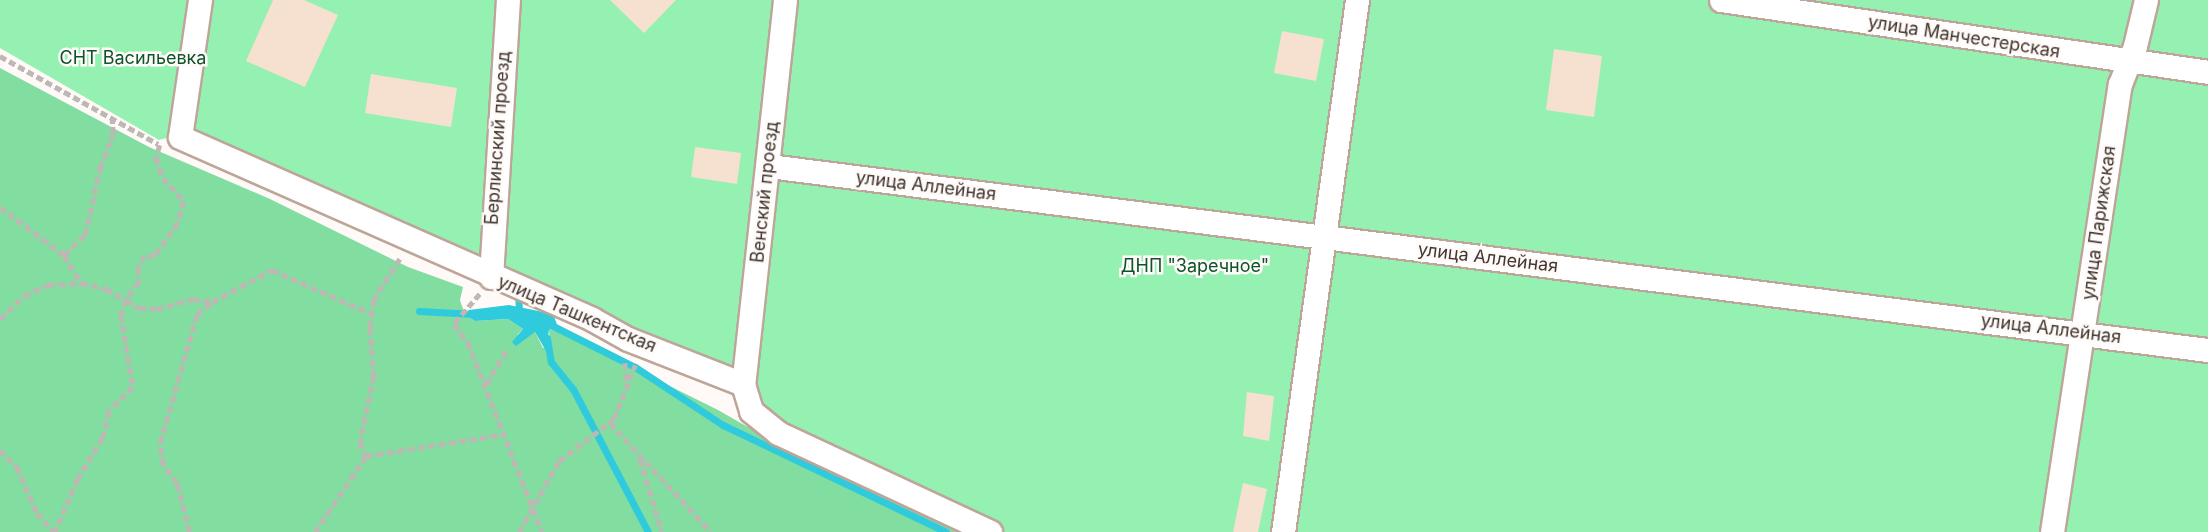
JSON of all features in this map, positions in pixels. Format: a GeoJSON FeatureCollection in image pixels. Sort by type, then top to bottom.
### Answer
{"type":"FeatureCollection","features":[{"type":"Feature","properties":{"kind":"street"},"geometry":{"type":"LineString","coordinates":[[170,141],[200,0]]}},
{"type":"Feature","properties":{"kind":"street","name":"Берлинский проезд"},"geometry":{"type":"LineString","coordinates":[[487,276],[508,0]]}},
{"type":"Feature","properties":{"kind":"street","name":"Венский проезд"},"geometry":{"type":"LineString","coordinates":[[743,384],[769,166],[785,0]]}},
{"type":"Feature","properties":{"kind":"street"},"geometry":{"type":"LineString","coordinates":[[1283,532],[1357,0]]}},
{"type":"Feature","properties":{"kind":"street","name":"улица Манчестерская"},"geometry":{"type":"LineString","coordinates":[[1721,0],[2208,72]]}},
{"type":"Feature","properties":{"kind":"street","name":"улица Парижская"},"geometry":{"type":"LineString","coordinates":[[2052,532],[2120,84],[2146,0]]}},
{"type":"Feature","properties":{"kind":"street","name":"улица Ташкентская"},"geometry":{"type":"LineString","coordinates":[[170,141],[414,240],[487,276],[641,344],[743,384]]}},
{"type":"Feature","properties":{"kind":"street","name":"улица Аллейная"},"geometry":{"type":"LineString","coordinates":[[769,166],[2208,350]]}},
{"type":"Feature","properties":{"kind":"street"},"geometry":{"type":"LineString","coordinates":[[743,384],[751,411],[778,433],[990,532]]}},
{"type":"Feature","properties":{"kind":"path"},"geometry":{"type":"LineString","coordinates":[[0,56],[112,120],[170,141],[156,158],[163,178],[184,201],[178,223],[155,256],[145,256],[138,268],[139,282],[126,300],[121,315],[133,387],[109,411],[103,438],[78,479],[55,532],[37,513],[17,467],[0,450]]}},
{"type":"Feature","properties":{"kind":"path"},"geometry":{"type":"LineString","coordinates":[[64,255],[85,235],[100,168],[113,134],[112,120]]}},
{"type":"Feature","properties":{"kind":"path"},"geometry":{"type":"LineString","coordinates":[[0,207],[64,255],[81,284]]}},
{"type":"Feature","properties":{"kind":"path"},"geometry":{"type":"LineString","coordinates":[[366,456],[360,442],[373,384],[374,300],[414,240]]}},
{"type":"Feature","properties":{"kind":"path"},"geometry":{"type":"LineString","coordinates":[[189,532],[177,483],[163,466],[160,443],[197,314],[212,302],[272,270],[372,314]]}},
{"type":"Feature","properties":{"kind":"path"},"geometry":{"type":"LineString","coordinates":[[487,276],[478,299],[466,306],[453,324],[468,343],[542,532]]}},
{"type":"Feature","properties":{"kind":"path"},"geometry":{"type":"LineString","coordinates":[[0,319],[24,296],[48,285],[81,284],[106,289],[139,308],[157,309],[193,299],[212,302]]}},
{"type":"Feature","properties":{"kind":"path"},"geometry":{"type":"LineString","coordinates":[[519,532],[559,461],[610,423],[628,386],[641,344]]}},
{"type":"Feature","properties":{"kind":"path"},"geometry":{"type":"LineString","coordinates":[[485,384],[508,348]]}},
{"type":"Feature","properties":{"kind":"path"},"geometry":{"type":"LineString","coordinates":[[625,368],[628,386]]}},
{"type":"Feature","properties":{"kind":"path"},"geometry":{"type":"LineString","coordinates":[[610,423],[711,532]]}},
{"type":"Feature","properties":{"kind":"path"},"geometry":{"type":"LineString","coordinates":[[315,532],[366,456],[505,434]]}},
{"type":"Feature","properties":{"kind":"path"},"geometry":{"type":"LineString","coordinates":[[638,456],[662,532]]}},
{"type":"Feature","properties":{"kind":"green space","name":"ДНП \"Заречное\""},"geometry":{"type":"Polygon","coordinates":[[[0,0],[2208,0],[2208,532],[991,532],[772,428],[733,380],[185,133],[159,140],[0,48],[0,0]]]}},
{"type":"Feature","properties":{"kind":"green space"},"geometry":{"type":"Polygon","coordinates":[[[0,68],[149,147],[270,199],[408,267],[463,287],[460,300],[465,315],[475,321],[508,319],[523,329],[517,335],[535,332],[543,348],[550,345],[549,330],[555,329],[718,410],[797,455],[958,532],[0,532],[0,68]]]}},
{"type":"Feature","properties":{"kind":"water"},"geometry":{"type":"Polygon","coordinates":[[[509,305],[553,314],[558,327],[549,330],[546,351],[535,332],[516,346],[512,342],[523,329],[508,319],[475,321],[465,315],[469,310],[509,305]]]}},
{"type":"Feature","properties":{"kind":"building"},"geometry":{"type":"Polygon","coordinates":[[[273,0],[304,0],[338,15],[305,87],[246,61],[273,0]]]}},
{"type":"Feature","properties":{"kind":"building"},"geometry":{"type":"Polygon","coordinates":[[[610,0],[676,0],[644,33],[610,0]]]}},
{"type":"Feature","properties":{"kind":"building"},"geometry":{"type":"Polygon","coordinates":[[[1282,31],[1324,39],[1316,81],[1274,73],[1282,31]]]}},
{"type":"Feature","properties":{"kind":"building"},"geometry":{"type":"Polygon","coordinates":[[[1554,49],[1602,56],[1594,117],[1546,110],[1554,49]]]}},
{"type":"Feature","properties":{"kind":"building"},"geometry":{"type":"Polygon","coordinates":[[[371,74],[457,88],[451,127],[365,113],[371,74]]]}},
{"type":"Feature","properties":{"kind":"building"},"geometry":{"type":"Polygon","coordinates":[[[695,147],[741,153],[737,184],[691,177],[695,147]]]}},
{"type":"Feature","properties":{"kind":"building"},"geometry":{"type":"Polygon","coordinates":[[[1247,392],[1274,396],[1269,441],[1243,436],[1247,392]]]}},
{"type":"Feature","properties":{"kind":"building"},"geometry":{"type":"Polygon","coordinates":[[[1243,483],[1267,489],[1258,532],[1233,532],[1243,483]]]}},
{"type":"Feature","properties":{"kind":"waterway"},"geometry":{"type":"LineString","coordinates":[[518,292],[519,313]]}},
{"type":"Feature","properties":{"kind":"waterway"},"geometry":{"type":"LineString","coordinates":[[419,311],[474,314]]}},
{"type":"Feature","properties":{"kind":"waterway"},"geometry":{"type":"LineString","coordinates":[[551,325],[635,367],[723,425],[946,532]]}},
{"type":"Feature","properties":{"kind":"waterway"},"geometry":{"type":"LineString","coordinates":[[547,338],[551,362],[573,389],[648,532]]}},
{"type":"Feature","properties":{"kind":"park label","name":"СНТ Васильевка"},"geometry":{"type":"Point","coordinates":[133,58]}}]}
